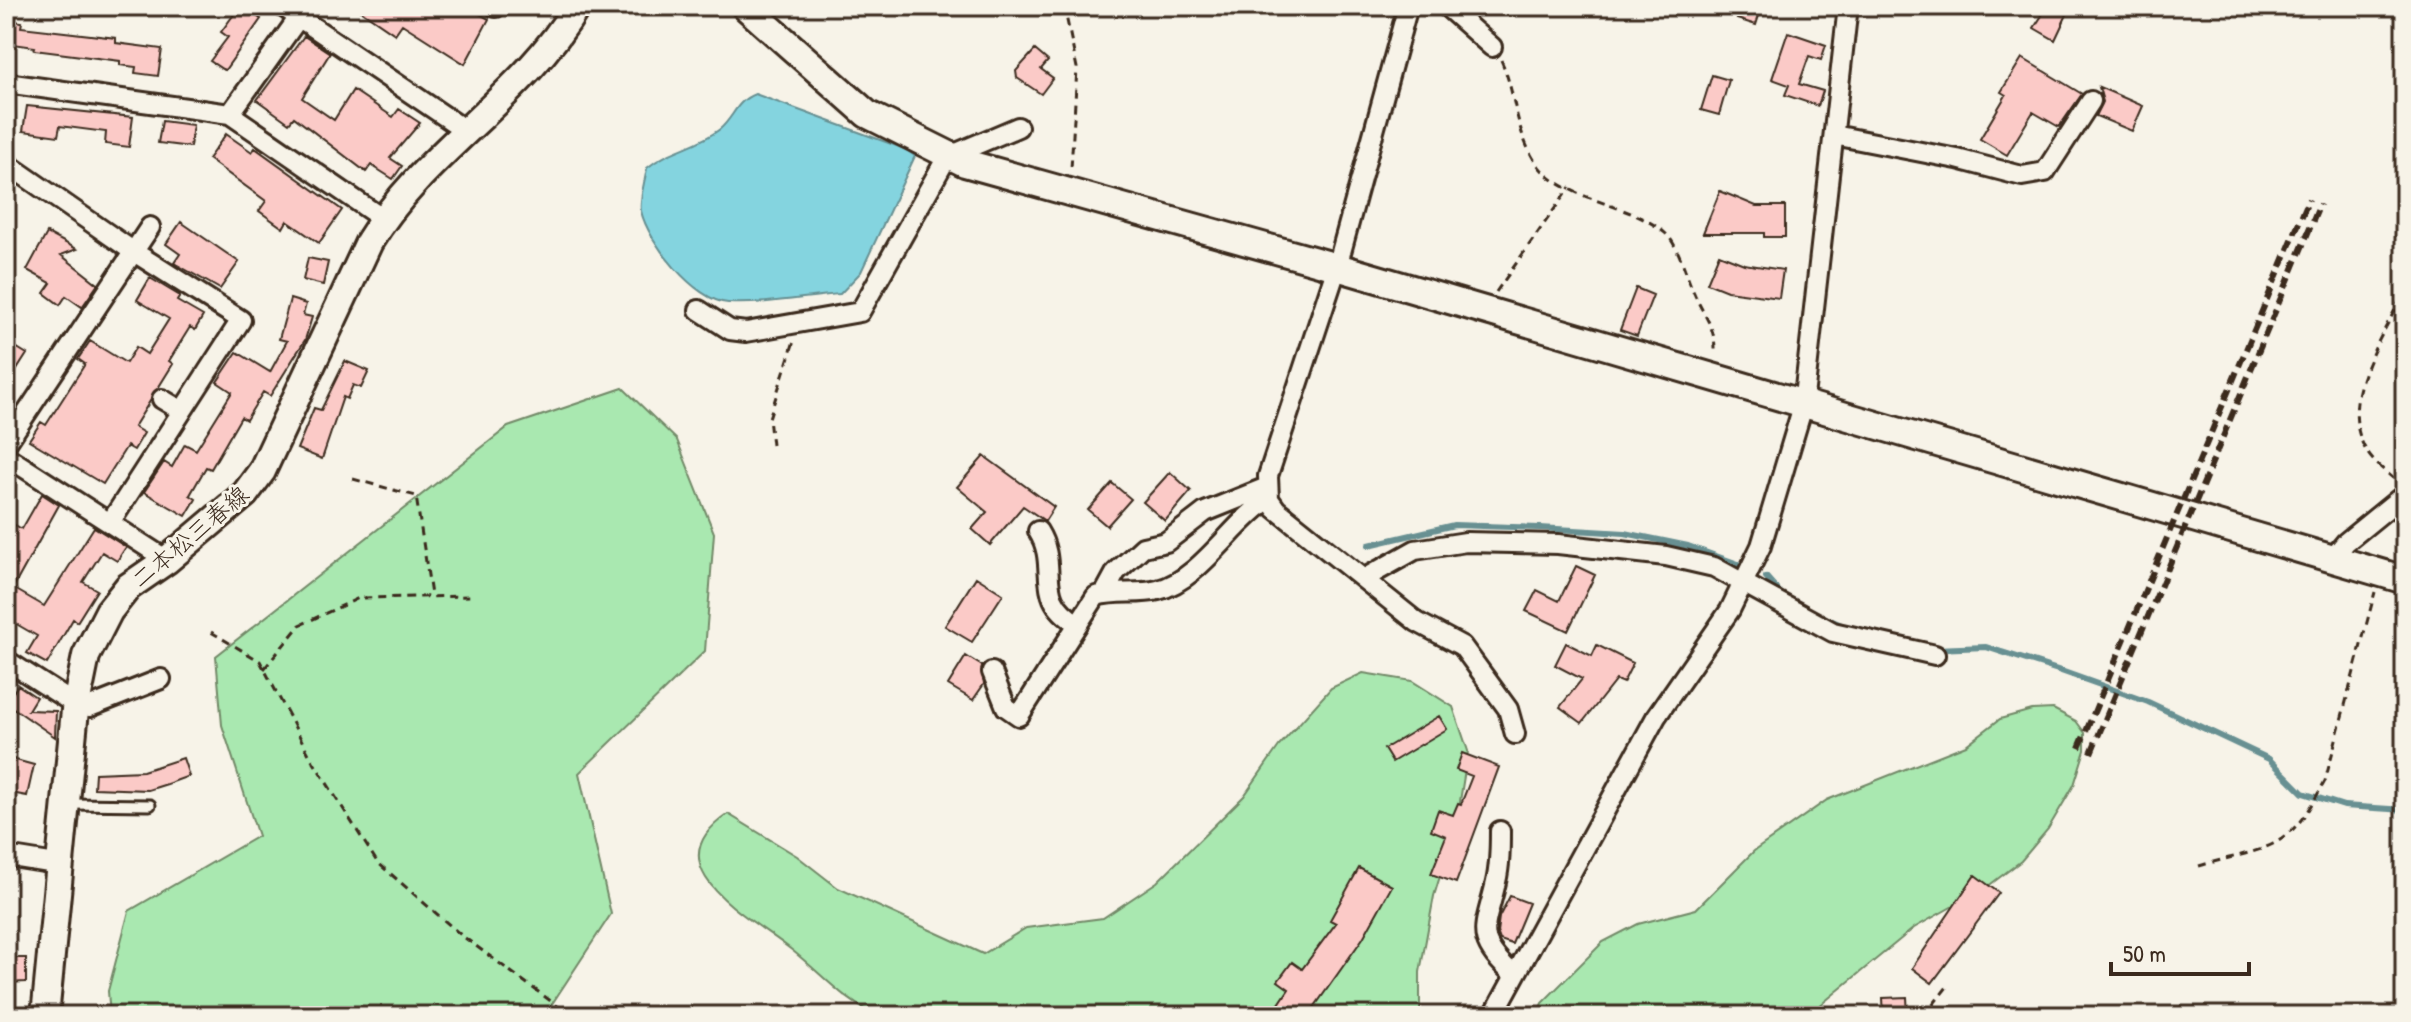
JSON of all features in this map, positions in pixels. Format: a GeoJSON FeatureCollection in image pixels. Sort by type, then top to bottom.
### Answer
{"type":"FeatureCollection","features":[{"type":"Feature","properties":{"kind":"street"},"geometry":{"type":"LineString","coordinates":[[282,6],[303,12],[468,132]]}},
{"type":"Feature","properties":{"kind":"street","name":"二本松三春線"},"geometry":{"type":"LineString","coordinates":[[45,1016],[76,705],[86,656],[109,611],[128,587],[167,560],[245,494],[262,471],[383,219],[534,65],[577,6]]}},
{"type":"Feature","properties":{"kind":"street"},"geometry":{"type":"LineString","coordinates":[[745,6],[867,114],[947,157],[1337,267],[2393,577]]}},
{"type":"Feature","properties":{"kind":"street"},"geometry":{"type":"LineString","coordinates":[[1408,6],[1337,267],[1268,476],[1268,493],[1276,509],[1417,622],[1462,646],[1508,709],[1515,734]]}},
{"type":"Feature","properties":{"kind":"street"},"geometry":{"type":"LineString","coordinates":[[1446,6],[1492,47]]}},
{"type":"Feature","properties":{"kind":"street"},"geometry":{"type":"LineString","coordinates":[[1493,1016],[1656,717],[1730,610],[1761,546],[1803,406],[1834,135],[1844,7]]}},
{"type":"Feature","properties":{"kind":"street"},"geometry":{"type":"LineString","coordinates":[[230,114],[303,12]]}},
{"type":"Feature","properties":{"kind":"street"},"geometry":{"type":"LineString","coordinates":[[6,83],[230,114],[383,219]]}},
{"type":"Feature","properties":{"kind":"street"},"geometry":{"type":"LineString","coordinates":[[1834,135],[1957,159],[2022,176],[2045,172],[2091,101]]}},
{"type":"Feature","properties":{"kind":"street"},"geometry":{"type":"LineString","coordinates":[[699,310],[730,330],[746,332],[860,312],[947,157],[1018,127]]}},
{"type":"Feature","properties":{"kind":"street"},"geometry":{"type":"LineString","coordinates":[[6,163],[134,252],[241,320],[110,523]]}},
{"type":"Feature","properties":{"kind":"street"},"geometry":{"type":"LineString","coordinates":[[6,444],[150,227]]}},
{"type":"Feature","properties":{"kind":"street"},"geometry":{"type":"LineString","coordinates":[[162,399],[182,411]]}},
{"type":"Feature","properties":{"kind":"street"},"geometry":{"type":"LineString","coordinates":[[6,456],[167,560]]}},
{"type":"Feature","properties":{"kind":"street"},"geometry":{"type":"LineString","coordinates":[[2332,559],[2400,487]]}},
{"type":"Feature","properties":{"kind":"street"},"geometry":{"type":"LineString","coordinates":[[1104,594],[1116,572],[1143,547],[1166,542],[1193,525],[1205,512],[1268,493]]}},
{"type":"Feature","properties":{"kind":"street"},"geometry":{"type":"LineString","coordinates":[[992,672],[1006,707],[1019,716],[1096,596],[1160,590],[1180,579],[1268,493]]}},
{"type":"Feature","properties":{"kind":"street"},"geometry":{"type":"LineString","coordinates":[[1038,531],[1046,549],[1052,600],[1059,613],[1078,624]]}},
{"type":"Feature","properties":{"kind":"street"},"geometry":{"type":"LineString","coordinates":[[1365,578],[1415,550],[1481,543],[1558,544],[1666,556],[1714,567],[1833,632],[1935,655]]}},
{"type":"Feature","properties":{"kind":"street"},"geometry":{"type":"LineString","coordinates":[[6,660],[76,705],[90,707],[161,679]]}},
{"type":"Feature","properties":{"kind":"street"},"geometry":{"type":"LineString","coordinates":[[1500,831],[1496,882],[1482,928],[1501,964],[1515,976]]}},
{"type":"Feature","properties":{"kind":"street"},"geometry":{"type":"LineString","coordinates":[[6,856],[62,865]]}},
{"type":"Feature","properties":{"kind":"lane"},"geometry":{"type":"LineString","coordinates":[[66,804],[150,805]]}},
{"type":"Feature","properties":{"kind":"path"},"geometry":{"type":"LineString","coordinates":[[1064,6],[1077,68],[1068,193]]}},
{"type":"Feature","properties":{"kind":"path"},"geometry":{"type":"LineString","coordinates":[[1492,47],[1503,63],[1514,115],[1536,164],[1548,176],[1637,214],[1668,234],[1716,333],[1715,355],[1708,378]]}},
{"type":"Feature","properties":{"kind":"path"},"geometry":{"type":"LineString","coordinates":[[1483,311],[1570,187]]}},
{"type":"Feature","properties":{"kind":"path"},"geometry":{"type":"LineString","coordinates":[[2400,487],[2367,453],[2357,425],[2356,404],[2367,365],[2405,290]]}},
{"type":"Feature","properties":{"kind":"path"},"geometry":{"type":"LineString","coordinates":[[772,445],[769,418],[800,324]]}},
{"type":"Feature","properties":{"kind":"path"},"geometry":{"type":"LineString","coordinates":[[353,479],[416,496],[431,595]]}},
{"type":"Feature","properties":{"kind":"path"},"geometry":{"type":"LineString","coordinates":[[2199,866],[2273,845],[2294,828],[2309,809],[2325,781],[2393,577]]}},
{"type":"Feature","properties":{"kind":"path"},"geometry":{"type":"LineString","coordinates":[[264,669],[300,625],[359,598],[470,596]]}},
{"type":"Feature","properties":{"kind":"path"},"geometry":{"type":"LineString","coordinates":[[211,632],[260,661],[311,758],[377,862],[461,935],[571,1016]]}},
{"type":"Feature","properties":{"kind":"path"},"geometry":{"type":"LineString","coordinates":[[1924,1016],[1947,987]]}},
{"type":"Feature","properties":{"kind":"green space"},"geometry":{"type":"Polygon","coordinates":[[[623,388],[677,440],[714,533],[705,651],[579,773],[611,914],[544,1016],[110,1016],[108,991],[129,911],[258,836],[222,725],[216,656],[508,427],[623,388]]]}},
{"type":"Feature","properties":{"kind":"green space"},"geometry":{"type":"Polygon","coordinates":[[[1363,673],[1412,681],[1453,707],[1468,751],[1457,820],[1434,896],[1420,972],[1420,1016],[876,1016],[842,994],[793,951],[734,907],[703,872],[699,854],[706,834],[728,814],[797,856],[838,888],[983,954],[1026,928],[1103,918],[1157,882],[1244,796],[1279,746],[1331,688],[1363,673]]]}},
{"type":"Feature","properties":{"kind":"green space"},"geometry":{"type":"Polygon","coordinates":[[[2053,709],[2076,721],[2085,733],[2085,750],[2074,785],[2048,829],[2021,861],[1987,887],[1914,928],[1807,1016],[1537,1016],[1542,1003],[1603,942],[1638,924],[1696,909],[1754,851],[1827,800],[1966,745],[2000,719],[2032,710],[2053,709]]]}},
{"type":"Feature","properties":{"kind":"water"},"geometry":{"type":"Polygon","coordinates":[[[755,94],[905,149],[915,156],[861,272],[840,294],[755,303],[715,300],[701,292],[675,268],[645,224],[641,196],[647,168],[720,129],[743,101],[755,94]]]}},
{"type":"Feature","properties":{"kind":"building"},"geometry":{"type":"Polygon","coordinates":[[[240,6],[261,19],[225,70],[210,61],[228,37],[221,32],[240,6]]]}},
{"type":"Feature","properties":{"kind":"building"},"geometry":{"type":"Polygon","coordinates":[[[354,6],[456,6],[463,10],[465,6],[489,19],[465,64],[402,24],[395,34],[354,6]]]}},
{"type":"Feature","properties":{"kind":"building"},"geometry":{"type":"Polygon","coordinates":[[[1741,6],[1762,6],[1756,25],[1737,19],[1741,6]]]}},
{"type":"Feature","properties":{"kind":"building"},"geometry":{"type":"Polygon","coordinates":[[[2048,6],[2071,6],[2055,40],[2034,28],[2048,6]]]}},
{"type":"Feature","properties":{"kind":"building"},"geometry":{"type":"Polygon","coordinates":[[[6,20],[22,22],[21,27],[116,38],[116,43],[162,49],[158,76],[135,73],[136,67],[120,65],[120,61],[34,50],[35,47],[6,43],[6,20]]]}},
{"type":"Feature","properties":{"kind":"building"},"geometry":{"type":"Polygon","coordinates":[[[1788,32],[1826,45],[1821,60],[1809,56],[1799,84],[1823,91],[1818,106],[1785,95],[1789,85],[1772,79],[1788,32]]]}},
{"type":"Feature","properties":{"kind":"building"},"geometry":{"type":"Polygon","coordinates":[[[304,36],[330,53],[302,98],[334,120],[353,90],[393,117],[399,109],[420,123],[390,158],[402,166],[393,179],[371,165],[366,172],[294,117],[289,123],[257,100],[304,36]]]}},
{"type":"Feature","properties":{"kind":"building"},"geometry":{"type":"Polygon","coordinates":[[[1035,50],[1048,61],[1041,69],[1053,78],[1041,94],[1017,78],[1016,71],[1035,50]]]}},
{"type":"Feature","properties":{"kind":"building"},"geometry":{"type":"Polygon","coordinates":[[[2022,58],[2082,94],[2059,127],[2033,112],[2007,155],[1980,139],[2006,95],[2001,92],[2022,58]]]}},
{"type":"Feature","properties":{"kind":"building"},"geometry":{"type":"Polygon","coordinates":[[[1712,75],[1729,80],[1719,115],[1701,110],[1712,75]]]}},
{"type":"Feature","properties":{"kind":"building"},"geometry":{"type":"Polygon","coordinates":[[[2099,87],[2143,106],[2132,131],[2096,116],[2103,102],[2099,87]]]}},
{"type":"Feature","properties":{"kind":"building"},"geometry":{"type":"Polygon","coordinates":[[[27,106],[133,117],[129,147],[105,144],[106,132],[60,126],[58,136],[23,131],[27,106]]]}},
{"type":"Feature","properties":{"kind":"building"},"geometry":{"type":"Polygon","coordinates":[[[162,121],[193,125],[190,147],[158,143],[162,121]]]}},
{"type":"Feature","properties":{"kind":"building"},"geometry":{"type":"Polygon","coordinates":[[[226,134],[252,152],[255,148],[342,210],[319,243],[287,221],[283,228],[259,211],[266,201],[208,159],[226,134]]]}},
{"type":"Feature","properties":{"kind":"building"},"geometry":{"type":"Polygon","coordinates":[[[1720,191],[1756,206],[1785,206],[1785,237],[1764,237],[1764,233],[1703,233],[1720,191]]]}},
{"type":"Feature","properties":{"kind":"building"},"geometry":{"type":"Polygon","coordinates":[[[181,222],[239,262],[220,289],[174,263],[180,254],[166,244],[181,222]]]}},
{"type":"Feature","properties":{"kind":"building"},"geometry":{"type":"Polygon","coordinates":[[[47,233],[77,249],[61,255],[98,284],[82,307],[66,296],[60,305],[44,293],[51,283],[27,270],[47,233]]]}},
{"type":"Feature","properties":{"kind":"building"},"geometry":{"type":"Polygon","coordinates":[[[1719,254],[1744,264],[1783,270],[1779,298],[1727,291],[1707,283],[1719,254]]]}},
{"type":"Feature","properties":{"kind":"building"},"geometry":{"type":"Polygon","coordinates":[[[308,258],[328,262],[323,285],[303,280],[308,258]]]}},
{"type":"Feature","properties":{"kind":"building"},"geometry":{"type":"Polygon","coordinates":[[[150,278],[180,296],[177,301],[203,316],[195,330],[190,327],[169,361],[173,364],[134,427],[144,433],[134,450],[127,446],[103,484],[29,440],[41,422],[46,425],[85,364],[78,359],[90,341],[126,363],[136,347],[147,354],[169,319],[137,300],[150,278]]]}},
{"type":"Feature","properties":{"kind":"building"},"geometry":{"type":"Polygon","coordinates":[[[1636,288],[1653,295],[1637,336],[1620,330],[1636,288]]]}},
{"type":"Feature","properties":{"kind":"building"},"geometry":{"type":"Polygon","coordinates":[[[290,299],[306,304],[303,315],[312,317],[305,340],[270,396],[263,392],[246,420],[241,417],[211,469],[206,467],[190,495],[196,499],[186,516],[144,492],[164,462],[172,467],[185,444],[196,450],[232,392],[217,382],[237,352],[270,372],[287,341],[279,339],[290,299]]]}},
{"type":"Feature","properties":{"kind":"building"},"geometry":{"type":"Polygon","coordinates":[[[6,341],[27,354],[6,387],[6,341]]]}},
{"type":"Feature","properties":{"kind":"building"},"geometry":{"type":"Polygon","coordinates":[[[345,361],[369,371],[361,388],[353,385],[347,399],[343,397],[322,459],[297,449],[314,408],[321,410],[345,361]]]}},
{"type":"Feature","properties":{"kind":"building"},"geometry":{"type":"Polygon","coordinates":[[[984,456],[1054,507],[1045,521],[1023,506],[990,545],[972,529],[987,512],[957,487],[984,456]]]}},
{"type":"Feature","properties":{"kind":"building"},"geometry":{"type":"Polygon","coordinates":[[[1170,472],[1191,491],[1165,521],[1143,502],[1170,472]]]}},
{"type":"Feature","properties":{"kind":"building"},"geometry":{"type":"Polygon","coordinates":[[[1112,483],[1131,499],[1107,526],[1088,510],[1112,483]]]}},
{"type":"Feature","properties":{"kind":"building"},"geometry":{"type":"Polygon","coordinates":[[[42,494],[59,505],[13,588],[44,606],[94,527],[126,547],[117,561],[102,552],[83,582],[97,590],[77,622],[73,619],[47,664],[27,653],[37,636],[6,618],[6,520],[22,529],[42,494]]]}},
{"type":"Feature","properties":{"kind":"building"},"geometry":{"type":"Polygon","coordinates":[[[1576,566],[1595,575],[1568,631],[1526,611],[1537,590],[1559,601],[1576,566]]]}},
{"type":"Feature","properties":{"kind":"building"},"geometry":{"type":"Polygon","coordinates":[[[976,577],[1003,594],[972,642],[945,626],[976,577]]]}},
{"type":"Feature","properties":{"kind":"building"},"geometry":{"type":"Polygon","coordinates":[[[1566,643],[1592,656],[1597,645],[1633,663],[1623,683],[1616,680],[1582,723],[1560,707],[1582,679],[1555,665],[1566,643]]]}},
{"type":"Feature","properties":{"kind":"building"},"geometry":{"type":"Polygon","coordinates":[[[966,656],[982,666],[984,684],[973,700],[948,685],[966,656]]]}},
{"type":"Feature","properties":{"kind":"building"},"geometry":{"type":"Polygon","coordinates":[[[18,685],[36,697],[28,710],[56,711],[55,737],[6,703],[18,685]]]}},
{"type":"Feature","properties":{"kind":"building"},"geometry":{"type":"Polygon","coordinates":[[[1439,716],[1447,729],[1392,762],[1384,749],[1439,716]]]}},
{"type":"Feature","properties":{"kind":"building"},"geometry":{"type":"Polygon","coordinates":[[[1462,753],[1499,767],[1456,883],[1431,874],[1446,836],[1431,830],[1438,810],[1453,815],[1458,803],[1461,804],[1472,776],[1456,770],[1462,753]]]}},
{"type":"Feature","properties":{"kind":"building"},"geometry":{"type":"Polygon","coordinates":[[[183,758],[189,776],[167,784],[148,790],[94,788],[95,773],[143,771],[183,758]]]}},
{"type":"Feature","properties":{"kind":"building"},"geometry":{"type":"Polygon","coordinates":[[[12,759],[34,765],[27,796],[6,792],[12,759]]]}},
{"type":"Feature","properties":{"kind":"building"},"geometry":{"type":"Polygon","coordinates":[[[1359,868],[1392,886],[1363,938],[1308,1016],[1290,1016],[1277,1007],[1289,989],[1278,981],[1292,962],[1302,969],[1336,923],[1330,920],[1359,868]]]}},
{"type":"Feature","properties":{"kind":"building"},"geometry":{"type":"Polygon","coordinates":[[[1975,875],[1999,893],[1932,983],[1912,968],[1975,875]]]}},
{"type":"Feature","properties":{"kind":"building"},"geometry":{"type":"Polygon","coordinates":[[[1510,896],[1529,903],[1512,944],[1500,940],[1497,932],[1499,917],[1510,896]]]}},
{"type":"Feature","properties":{"kind":"building"},"geometry":{"type":"Polygon","coordinates":[[[6,958],[26,958],[26,982],[6,983],[6,958]]]}},
{"type":"Feature","properties":{"kind":"building"},"geometry":{"type":"Polygon","coordinates":[[[1907,997],[1908,1016],[1884,1016],[1883,998],[1907,997]]]}},
{"type":"Feature","properties":{"kind":"waterway"},"geometry":{"type":"LineString","coordinates":[[1369,545],[1454,525],[1540,528],[1625,533],[1688,546],[1741,565]]}},
{"type":"Feature","properties":{"kind":"waterway"},"geometry":{"type":"LineString","coordinates":[[1766,577],[1782,595]]}},
{"type":"Feature","properties":{"kind":"waterway"},"geometry":{"type":"LineString","coordinates":[[1823,617],[1846,627]]}},
{"type":"Feature","properties":{"kind":"waterway"},"geometry":{"type":"LineString","coordinates":[[1935,649],[1986,647],[2061,671],[2148,702],[2269,759],[2303,793],[2344,806],[2405,810]]}},
{"type":"Feature","properties":{"kind":"railway"},"geometry":{"type":"LineString","coordinates":[[2079,748],[2309,199]]}},
{"type":"Feature","properties":{"kind":"railway"},"geometry":{"type":"LineString","coordinates":[[2091,753],[2320,204]]}}]}
